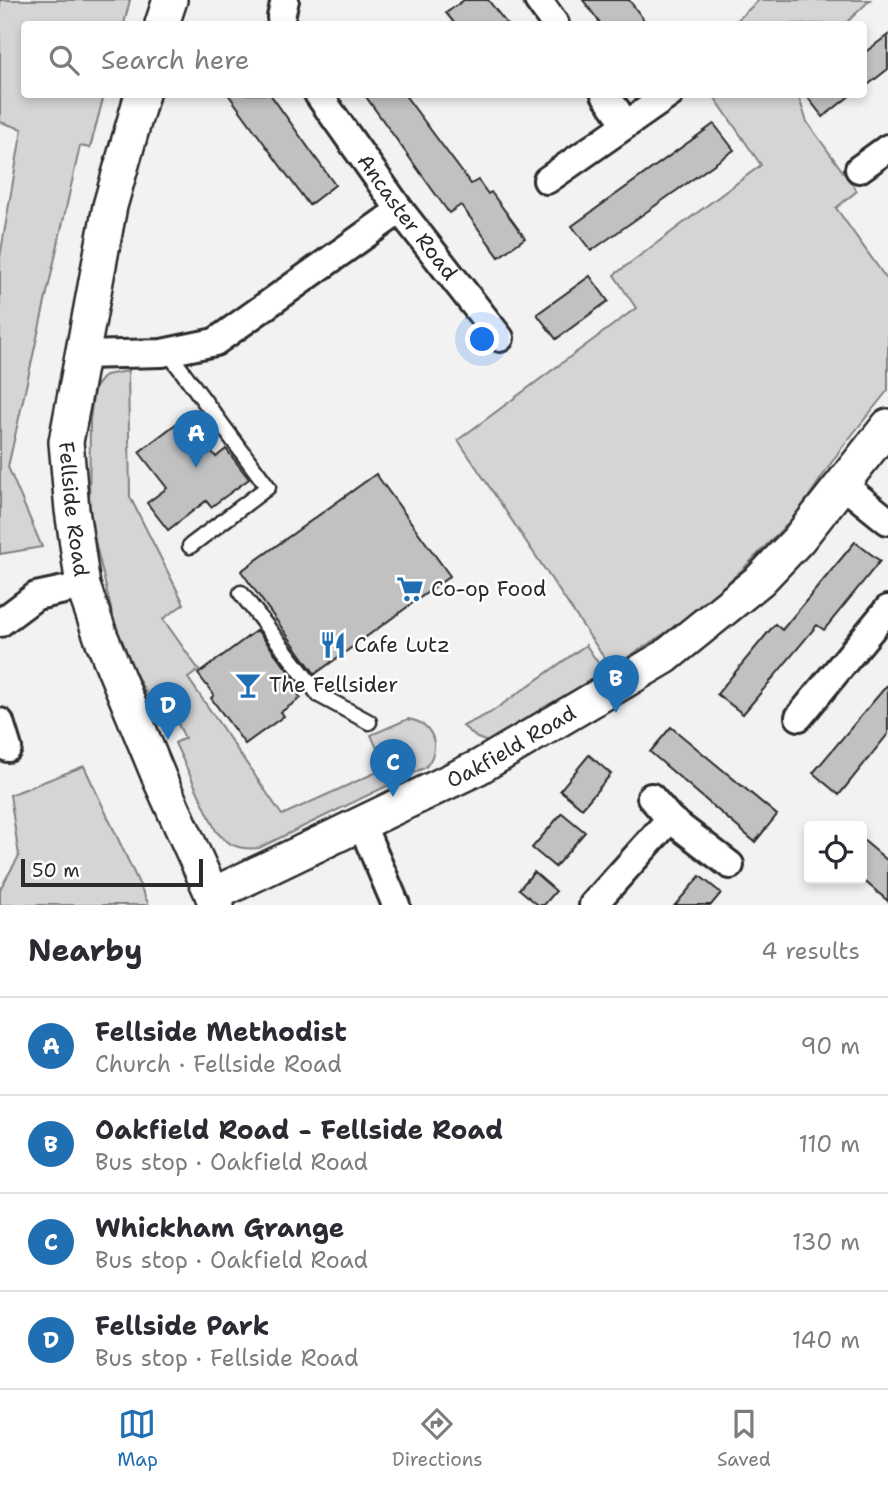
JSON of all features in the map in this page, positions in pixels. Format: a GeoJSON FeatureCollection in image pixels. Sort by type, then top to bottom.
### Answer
{"type":"FeatureCollection","features":[{"type":"Feature","properties":{"kind":"street"},"geometry":{"type":"LineString","coordinates":[[163,21],[170,0]]}},
{"type":"Feature","properties":{"kind":"street"},"geometry":{"type":"LineString","coordinates":[[282,21],[285,0]]}},
{"type":"Feature","properties":{"kind":"street"},"geometry":{"type":"LineString","coordinates":[[538,0],[553,21]]}},
{"type":"Feature","properties":{"kind":"street","name":"Fellside Road"},"geometry":{"type":"LineString","coordinates":[[141,98],[110,206],[66,442],[72,510],[83,586],[101,638],[215,900]]}},
{"type":"Feature","properties":{"kind":"street","name":"Ancaster Road"},"geometry":{"type":"LineString","coordinates":[[321,98],[400,210],[500,338]]}},
{"type":"Feature","properties":{"kind":"street"},"geometry":{"type":"LineString","coordinates":[[608,98],[626,124]]}},
{"type":"Feature","properties":{"kind":"street"},"geometry":{"type":"LineString","coordinates":[[547,180],[664,98]]}},
{"type":"Feature","properties":{"kind":"street"},"geometry":{"type":"LineString","coordinates":[[859,169],[888,148]]}},
{"type":"Feature","properties":{"kind":"street"},"geometry":{"type":"LineString","coordinates":[[82,355],[168,352],[215,342],[400,210]]}},
{"type":"Feature","properties":{"kind":"street","name":"Oakfield Road"},"geometry":{"type":"LineString","coordinates":[[215,900],[360,823],[479,767],[665,657],[760,580],[798,540],[888,426]]}},
{"type":"Feature","properties":{"kind":"street"},"geometry":{"type":"LineString","coordinates":[[842,484],[888,521]]}},
{"type":"Feature","properties":{"kind":"street"},"geometry":{"type":"LineString","coordinates":[[0,623],[36,596],[83,586]]}},
{"type":"Feature","properties":{"kind":"street"},"geometry":{"type":"LineString","coordinates":[[799,717],[888,610]]}},
{"type":"Feature","properties":{"kind":"street"},"geometry":{"type":"LineString","coordinates":[[0,722],[8,748]]}},
{"type":"Feature","properties":{"kind":"street"},"geometry":{"type":"LineString","coordinates":[[651,797],[670,819],[730,865]]}},
{"type":"Feature","properties":{"kind":"street"},"geometry":{"type":"LineString","coordinates":[[593,905],[670,819]]}},
{"type":"Feature","properties":{"kind":"street"},"geometry":{"type":"LineString","coordinates":[[360,823],[396,905]]}},
{"type":"Feature","properties":{"kind":"lane"},"geometry":{"type":"LineString","coordinates":[[168,352],[268,486],[190,546]]}},
{"type":"Feature","properties":{"kind":"lane"},"geometry":{"type":"LineString","coordinates":[[241,593],[319,695],[369,722]]}},
{"type":"Feature","properties":{"kind":"shaded area"},"geometry":{"type":"Polygon","coordinates":[[[0,0],[130,0],[125,21],[21,21],[21,98],[103,98],[90,148],[80,146],[8,467],[42,547],[0,554],[0,257],[22,129],[0,122],[0,0]]]}},
{"type":"Feature","properties":{"kind":"shaded area"},"geometry":{"type":"Polygon","coordinates":[[[759,0],[870,0],[848,21],[736,21],[759,0]]]}},
{"type":"Feature","properties":{"kind":"shaded area"},"geometry":{"type":"Polygon","coordinates":[[[715,98],[799,98],[807,122],[857,191],[836,208],[888,281],[888,390],[840,450],[797,514],[743,569],[685,620],[611,668],[458,440],[636,308],[614,275],[761,165],[715,98]]]}},
{"type":"Feature","properties":{"kind":"shaded area"},"geometry":{"type":"Polygon","coordinates":[[[128,371],[130,497],[184,604],[163,619],[199,670],[188,678],[282,815],[386,768],[371,735],[408,719],[424,725],[432,737],[433,751],[426,767],[259,848],[235,846],[216,831],[175,743],[185,738],[169,706],[155,710],[119,643],[89,515],[90,420],[94,388],[105,375],[128,371]]]}},
{"type":"Feature","properties":{"kind":"shaded area"},"geometry":{"type":"Polygon","coordinates":[[[586,645],[604,672],[488,742],[477,738],[463,726],[490,713],[586,645]]]}},
{"type":"Feature","properties":{"kind":"shaded area"},"geometry":{"type":"Polygon","coordinates":[[[84,766],[149,905],[0,905],[0,889],[19,856],[10,795],[84,766]]]}},
{"type":"Feature","properties":{"kind":"building"},"geometry":{"type":"Polygon","coordinates":[[[464,0],[488,0],[505,21],[453,21],[446,13],[464,0]]]}},
{"type":"Feature","properties":{"kind":"building"},"geometry":{"type":"Polygon","coordinates":[[[583,0],[629,0],[645,21],[599,21],[583,0]]]}},
{"type":"Feature","properties":{"kind":"building"},"geometry":{"type":"Polygon","coordinates":[[[888,35],[888,69],[867,86],[867,51],[888,35]]]}},
{"type":"Feature","properties":{"kind":"building"},"geometry":{"type":"Polygon","coordinates":[[[231,98],[273,98],[335,185],[309,205],[231,98]]]}},
{"type":"Feature","properties":{"kind":"building"},"geometry":{"type":"Polygon","coordinates":[[[367,98],[407,98],[471,184],[478,180],[488,194],[491,192],[525,238],[499,257],[461,205],[449,213],[367,98]]]}},
{"type":"Feature","properties":{"kind":"building"},"geometry":{"type":"Polygon","coordinates":[[[808,98],[847,98],[823,117],[808,98]]]}},
{"type":"Feature","properties":{"kind":"building"},"geometry":{"type":"Polygon","coordinates":[[[714,124],[734,150],[591,251],[572,226],[714,124]]]}},
{"type":"Feature","properties":{"kind":"building"},"geometry":{"type":"Polygon","coordinates":[[[590,276],[608,301],[556,339],[537,314],[590,276]]]}},
{"type":"Feature","properties":{"kind":"building"},"geometry":{"type":"Polygon","coordinates":[[[185,417],[216,457],[226,449],[249,479],[211,507],[206,501],[168,530],[147,503],[167,488],[139,452],[185,417]]]}},
{"type":"Feature","properties":{"kind":"building"},"geometry":{"type":"Polygon","coordinates":[[[376,474],[450,576],[315,674],[241,571],[376,474]]]}},
{"type":"Feature","properties":{"kind":"building"},"geometry":{"type":"Polygon","coordinates":[[[855,542],[880,561],[824,630],[817,625],[743,714],[717,694],[775,624],[782,630],[855,542]]]}},
{"type":"Feature","properties":{"kind":"building","name":"The Fellsider"},"geometry":{"type":"Polygon","coordinates":[[[257,630],[299,685],[294,689],[301,698],[281,712],[284,716],[245,744],[211,698],[214,695],[198,674],[257,630]]]}},
{"type":"Feature","properties":{"kind":"building"},"geometry":{"type":"Polygon","coordinates":[[[888,684],[888,734],[839,795],[813,773],[888,684]]]}},
{"type":"Feature","properties":{"kind":"building"},"geometry":{"type":"Polygon","coordinates":[[[671,727],[777,815],[755,842],[650,752],[671,727]]]}},
{"type":"Feature","properties":{"kind":"building"},"geometry":{"type":"Polygon","coordinates":[[[589,755],[611,774],[582,808],[560,790],[589,755]]]}},
{"type":"Feature","properties":{"kind":"building"},"geometry":{"type":"Polygon","coordinates":[[[562,813],[585,832],[555,867],[532,848],[562,813]]]}},
{"type":"Feature","properties":{"kind":"building"},"geometry":{"type":"Polygon","coordinates":[[[867,843],[888,861],[888,901],[867,883],[867,843]]]}},
{"type":"Feature","properties":{"kind":"building"},"geometry":{"type":"Polygon","coordinates":[[[534,872],[556,891],[544,905],[538,905],[519,889],[534,872]]]}},
{"type":"Feature","properties":{"kind":"building"},"geometry":{"type":"Polygon","coordinates":[[[700,876],[721,893],[711,905],[675,905],[700,876]]]}},
{"type":"Feature","properties":{"kind":"place","name":"Fellside Methodist"},"geometry":{"type":"Point","coordinates":[196,468]}},
{"type":"Feature","properties":{"kind":"place","name":"Co-op Food"},"geometry":{"type":"Point","coordinates":[410,589]}},
{"type":"Feature","properties":{"kind":"place","name":"Cafe Lutz"},"geometry":{"type":"Point","coordinates":[333,645]}},
{"type":"Feature","properties":{"kind":"place","name":"The Fellsider"},"geometry":{"type":"Point","coordinates":[248,685]}},
{"type":"Feature","properties":{"kind":"place","name":"Oakfield Road - Fellside Road"},"geometry":{"type":"Point","coordinates":[616,713]}},
{"type":"Feature","properties":{"kind":"place","name":"Fellside Park"},"geometry":{"type":"Point","coordinates":[168,740]}},
{"type":"Feature","properties":{"kind":"place","name":"Whickham Grange"},"geometry":{"type":"Point","coordinates":[393,797]}}]}
